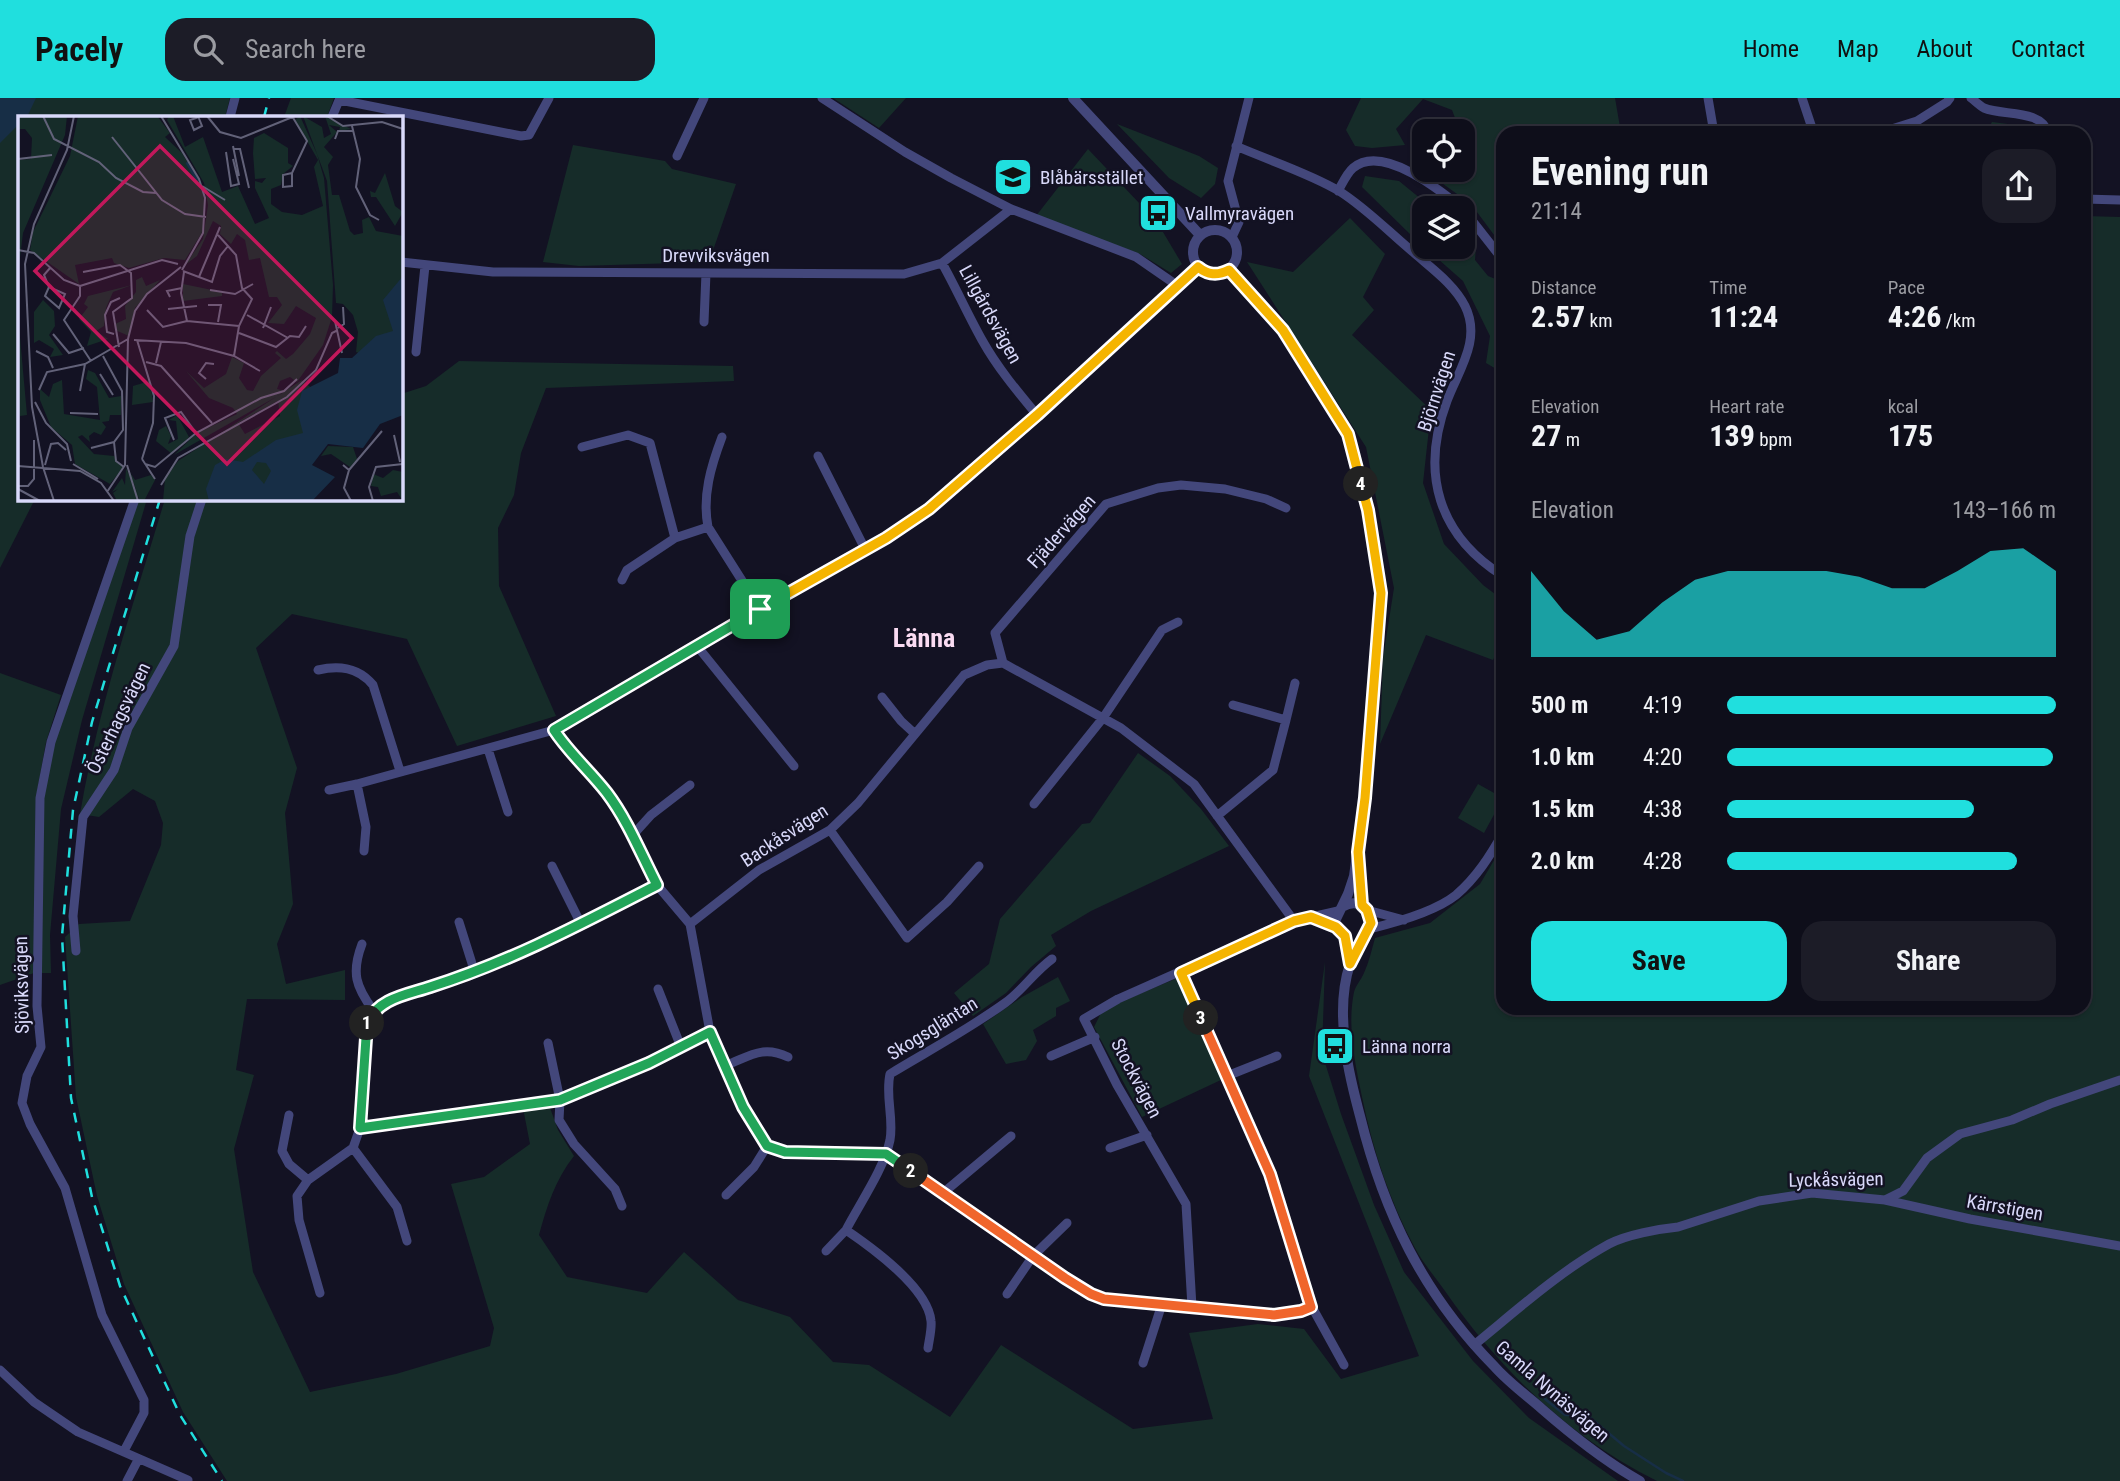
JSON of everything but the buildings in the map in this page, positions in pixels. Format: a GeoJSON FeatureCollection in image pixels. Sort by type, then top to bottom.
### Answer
{"type":"FeatureCollection","features":[{"type":"Feature","properties":{"kind":"street"},"geometry":{"type":"LineString","coordinates":[[230,116],[235,98]]}},
{"type":"Feature","properties":{"kind":"street"},"geometry":{"type":"LineString","coordinates":[[332,116],[340,99],[521,136],[529,135],[535,127],[549,98]]}},
{"type":"Feature","properties":{"kind":"street"},"geometry":{"type":"LineString","coordinates":[[677,156],[704,98]]}},
{"type":"Feature","properties":{"kind":"street"},"geometry":{"type":"LineString","coordinates":[[822,98],[905,152],[1011,209],[1136,257],[1178,286]]}},
{"type":"Feature","properties":{"kind":"street"},"geometry":{"type":"LineString","coordinates":[[1073,98],[1200,235]]}},
{"type":"Feature","properties":{"kind":"street"},"geometry":{"type":"LineString","coordinates":[[1232,237],[1238,222],[1228,181],[1249,98]]}},
{"type":"Feature","properties":{"kind":"street"},"geometry":{"type":"LineString","coordinates":[[1708,98],[1713,126]]}},
{"type":"Feature","properties":{"kind":"street"},"geometry":{"type":"LineString","coordinates":[[1802,98],[1811,126]]}},
{"type":"Feature","properties":{"kind":"street"},"geometry":{"type":"LineString","coordinates":[[1901,126],[1917,121],[1950,98]]}},
{"type":"Feature","properties":{"kind":"street"},"geometry":{"type":"LineString","coordinates":[[1971,98],[1984,108],[2040,120],[2045,126]]}},
{"type":"Feature","properties":{"kind":"street","name":"Björnvägen"},"geometry":{"type":"LineString","coordinates":[[1237,146],[1338,191],[1364,209],[1444,278],[1465,306],[1472,329],[1467,359],[1446,402],[1434,455],[1436,492],[1445,516],[1464,543],[1485,565],[1496,572]]}},
{"type":"Feature","properties":{"kind":"street"},"geometry":{"type":"LineString","coordinates":[[1338,191],[1353,168],[1368,161],[1385,160],[1447,196]]}},
{"type":"Feature","properties":{"kind":"street"},"geometry":{"type":"LineString","coordinates":[[2091,199],[2120,200]]}},
{"type":"Feature","properties":{"kind":"street","name":"Drevviksvägen"},"geometry":{"type":"LineString","coordinates":[[402,262],[494,272],[904,274],[942,262],[1011,209]]}},
{"type":"Feature","properties":{"kind":"street"},"geometry":{"type":"LineString","coordinates":[[1475,224],[1496,251]]}},
{"type":"Feature","properties":{"kind":"street"},"geometry":{"type":"LineString","coordinates":[[1220,230],[1232,237],[1237,258],[1229,270],[1213,275],[1198,267],[1192,251],[1200,235],[1206,231],[1220,230]]}},
{"type":"Feature","properties":{"kind":"street","name":"Lillgårdsvägen"},"geometry":{"type":"LineString","coordinates":[[942,262],[988,350],[1006,378],[1037,415]]}},
{"type":"Feature","properties":{"kind":"street"},"geometry":{"type":"LineString","coordinates":[[416,352],[425,266]]}},
{"type":"Feature","properties":{"kind":"street"},"geometry":{"type":"LineString","coordinates":[[329,790],[554,730],[886,538],[929,509],[1037,415],[1198,267]]}},
{"type":"Feature","properties":{"kind":"street","name":"Gamla Nynäsvägen"},"geometry":{"type":"LineString","coordinates":[[1229,270],[1283,330],[1348,434],[1368,510],[1381,593],[1365,798],[1358,852],[1348,894],[1335,921],[1336,927]]}},
{"type":"Feature","properties":{"kind":"street"},"geometry":{"type":"LineString","coordinates":[[704,322],[706,273]]}},
{"type":"Feature","properties":{"kind":"street"},"geometry":{"type":"LineString","coordinates":[[582,447],[628,435],[650,443],[675,538]]}},
{"type":"Feature","properties":{"kind":"street"},"geometry":{"type":"LineString","coordinates":[[722,437],[713,461],[704,508],[708,527],[760,609]]}},
{"type":"Feature","properties":{"kind":"street"},"geometry":{"type":"LineString","coordinates":[[818,456],[865,549]]}},
{"type":"Feature","properties":{"kind":"street","name":"Fjädervägen"},"geometry":{"type":"LineString","coordinates":[[1003,663],[995,634],[1106,504],[1158,488],[1181,485],[1225,489],[1266,499],[1286,508]]}},
{"type":"Feature","properties":{"kind":"street","name":"Sjöviksvägen"},"geometry":{"type":"LineString","coordinates":[[124,1451],[144,1413],[144,1399],[102,1315],[65,1188],[30,1124],[22,1102],[27,1076],[41,1047],[37,1006],[40,798],[51,742],[135,500]]}},
{"type":"Feature","properties":{"kind":"street","name":"Österhagsvägen"},"geometry":{"type":"LineString","coordinates":[[76,951],[73,916],[83,817],[114,770],[128,728],[174,646],[190,536],[202,500]]}},
{"type":"Feature","properties":{"kind":"street"},"geometry":{"type":"LineString","coordinates":[[622,580],[627,570],[675,538],[708,527]]}},
{"type":"Feature","properties":{"kind":"street"},"geometry":{"type":"LineString","coordinates":[[1034,804],[1103,718],[1162,630],[1178,622]]}},
{"type":"Feature","properties":{"kind":"street"},"geometry":{"type":"LineString","coordinates":[[697,646],[793,766]]}},
{"type":"Feature","properties":{"kind":"street"},"geometry":{"type":"LineString","coordinates":[[1003,663],[1121,727],[1194,785],[1294,921]]}},
{"type":"Feature","properties":{"kind":"street","name":"Backåsvägen"},"geometry":{"type":"LineString","coordinates":[[690,924],[759,870],[830,830],[858,803],[964,675],[987,665],[1003,663]]}},
{"type":"Feature","properties":{"kind":"street"},"geometry":{"type":"LineString","coordinates":[[318,670],[338,666],[364,675],[373,685],[400,771]]}},
{"type":"Feature","properties":{"kind":"street"},"geometry":{"type":"LineString","coordinates":[[1217,816],[1273,770],[1295,683]]}},
{"type":"Feature","properties":{"kind":"street"},"geometry":{"type":"LineString","coordinates":[[882,697],[914,733]]}},
{"type":"Feature","properties":{"kind":"street"},"geometry":{"type":"LineString","coordinates":[[1233,705],[1286,720]]}},
{"type":"Feature","properties":{"kind":"street"},"geometry":{"type":"LineString","coordinates":[[554,730],[579,764],[606,793],[657,885],[690,924],[710,1032],[727,1065],[743,1107],[767,1146],[785,1152],[886,1154],[1091,1294],[1104,1299],[1274,1315],[1303,1315],[1311,1307]]}},
{"type":"Feature","properties":{"kind":"street"},"geometry":{"type":"LineString","coordinates":[[488,749],[508,812]]}},
{"type":"Feature","properties":{"kind":"street"},"geometry":{"type":"LineString","coordinates":[[357,784],[366,827],[364,851]]}},
{"type":"Feature","properties":{"kind":"street"},"geometry":{"type":"LineString","coordinates":[[632,836],[651,815],[690,785]]}},
{"type":"Feature","properties":{"kind":"street"},"geometry":{"type":"LineString","coordinates":[[830,830],[907,938],[947,901],[979,866]]}},
{"type":"Feature","properties":{"kind":"street"},"geometry":{"type":"LineString","coordinates":[[1311,917],[1336,927],[1345,936],[1358,938],[1366,932],[1406,920],[1454,896],[1485,863],[1496,845]]}},
{"type":"Feature","properties":{"kind":"street","name":"Gamla Nynäsvägen"},"geometry":{"type":"LineString","coordinates":[[1358,852],[1365,908],[1370,916],[1366,932],[1350,964],[1344,997],[1345,1044],[1367,1143],[1383,1197],[1426,1281],[1474,1345],[1495,1368],[1581,1443],[1640,1481]]}},
{"type":"Feature","properties":{"kind":"street"},"geometry":{"type":"LineString","coordinates":[[552,866],[581,924]]}},
{"type":"Feature","properties":{"kind":"street"},"geometry":{"type":"LineString","coordinates":[[320,1293],[299,1220],[297,1196],[308,1180],[353,1148],[360,1128],[366,1026],[373,1010],[386,1001],[475,973],[657,885]]}},
{"type":"Feature","properties":{"kind":"street"},"geometry":{"type":"LineString","coordinates":[[1340,909],[1348,903],[1406,920]]}},
{"type":"Feature","properties":{"kind":"street","name":"Stockvägen"},"geometry":{"type":"LineString","coordinates":[[1192,1307],[1185,1205],[1117,1085],[1084,1019],[1118,999],[1294,921],[1340,909]]}},
{"type":"Feature","properties":{"kind":"street"},"geometry":{"type":"LineString","coordinates":[[459,922],[475,973]]}},
{"type":"Feature","properties":{"kind":"street","name":"Gamla Nynäsvägen"},"geometry":{"type":"LineString","coordinates":[[1345,936],[1350,964]]}},
{"type":"Feature","properties":{"kind":"street"},"geometry":{"type":"LineString","coordinates":[[362,944],[356,960],[357,988],[373,1010]]}},
{"type":"Feature","properties":{"kind":"street","name":"Skogsgläntan"},"geometry":{"type":"LineString","coordinates":[[886,1154],[890,1137],[887,1087],[890,1074],[1004,1004],[1024,988],[1038,968],[1052,959]]}},
{"type":"Feature","properties":{"kind":"street"},"geometry":{"type":"LineString","coordinates":[[1181,973],[1270,1174],[1311,1307],[1344,1365]]}},
{"type":"Feature","properties":{"kind":"street"},"geometry":{"type":"LineString","coordinates":[[658,989],[681,1047]]}},
{"type":"Feature","properties":{"kind":"street"},"geometry":{"type":"LineString","coordinates":[[360,1128],[560,1100],[710,1032]]}},
{"type":"Feature","properties":{"kind":"street","name":"Stockvägen"},"geometry":{"type":"LineString","coordinates":[[1051,1056],[1095,1037]]}},
{"type":"Feature","properties":{"kind":"street"},"geometry":{"type":"LineString","coordinates":[[548,1042],[560,1100],[559,1120],[573,1144],[615,1189],[622,1206]]}},
{"type":"Feature","properties":{"kind":"street"},"geometry":{"type":"LineString","coordinates":[[727,1065],[763,1050],[775,1051],[788,1057]]}},
{"type":"Feature","properties":{"kind":"street"},"geometry":{"type":"LineString","coordinates":[[1227,1076],[1278,1056]]}},
{"type":"Feature","properties":{"kind":"street","name":"Lyckåsvägen"},"geometry":{"type":"LineString","coordinates":[[1474,1345],[1557,1278],[1611,1243],[1664,1228],[1678,1227],[1759,1201],[1812,1194],[1885,1200],[1903,1191],[1927,1158],[1960,1133],[2012,1120],[2120,1080]]}},
{"type":"Feature","properties":{"kind":"street"},"geometry":{"type":"LineString","coordinates":[[289,1115],[282,1151],[289,1164],[308,1180]]}},
{"type":"Feature","properties":{"kind":"street","name":"Stockvägen"},"geometry":{"type":"LineString","coordinates":[[1110,1148],[1147,1135]]}},
{"type":"Feature","properties":{"kind":"street"},"geometry":{"type":"LineString","coordinates":[[943,1193],[1011,1136]]}},
{"type":"Feature","properties":{"kind":"street"},"geometry":{"type":"LineString","coordinates":[[726,1195],[754,1167],[767,1146]]}},
{"type":"Feature","properties":{"kind":"street"},"geometry":{"type":"LineString","coordinates":[[353,1148],[397,1207],[407,1241]]}},
{"type":"Feature","properties":{"kind":"street"},"geometry":{"type":"LineString","coordinates":[[825,1251],[846,1230],[886,1154]]}},
{"type":"Feature","properties":{"kind":"street","name":"Kärrstigen"},"geometry":{"type":"LineString","coordinates":[[1885,1200],[1970,1219],[2120,1245]]}},
{"type":"Feature","properties":{"kind":"street"},"geometry":{"type":"LineString","coordinates":[[1007,1294],[1033,1255],[1067,1223]]}},
{"type":"Feature","properties":{"kind":"street"},"geometry":{"type":"LineString","coordinates":[[846,1230],[896,1266],[923,1301],[931,1320],[928,1348]]}},
{"type":"Feature","properties":{"kind":"street"},"geometry":{"type":"LineString","coordinates":[[1143,1363],[1162,1304]]}},
{"type":"Feature","properties":{"kind":"street"},"geometry":{"type":"LineString","coordinates":[[0,1370],[34,1402],[78,1432],[188,1480]]}},
{"type":"Feature","properties":{"kind":"street"},"geometry":{"type":"LineString","coordinates":[[127,1481],[138,1460]]}},
{"type":"Feature","properties":{"kind":"green space"},"geometry":{"type":"Polygon","coordinates":[[[0,98],[230,98],[225,116],[18,116],[18,500],[34,500],[0,568],[0,98]]]}},
{"type":"Feature","properties":{"kind":"green space"},"geometry":{"type":"Polygon","coordinates":[[[291,98],[334,98],[327,116],[284,116],[291,98]]]}},
{"type":"Feature","properties":{"kind":"green space"},"geometry":{"type":"Polygon","coordinates":[[[833,98],[906,98],[879,128],[833,98]]]}},
{"type":"Feature","properties":{"kind":"green space"},"geometry":{"type":"Polygon","coordinates":[[[1361,98],[1615,98],[1620,126],[1496,126],[1496,238],[1475,209],[1475,196],[1460,196],[1440,182],[1475,182],[1475,119],[1455,119],[1452,110],[1423,99],[1396,129],[1405,145],[1372,148],[1355,146],[1346,130],[1361,98]]]}},
{"type":"Feature","properties":{"kind":"green space"},"geometry":{"type":"Polygon","coordinates":[[[1992,122],[2024,126],[1990,126],[1992,122]]]}},
{"type":"Feature","properties":{"kind":"green space"},"geometry":{"type":"Polygon","coordinates":[[[1117,124],[1199,156],[1218,168],[1215,184],[1201,198],[1169,178],[1117,124]]]}},
{"type":"Feature","properties":{"kind":"green space"},"geometry":{"type":"Polygon","coordinates":[[[573,145],[665,161],[672,169],[736,184],[709,262],[579,266],[543,262],[573,145]]]}},
{"type":"Feature","properties":{"kind":"green space"},"geometry":{"type":"Polygon","coordinates":[[[1088,149],[1157,222],[1182,264],[1171,273],[1140,254],[1036,216],[1088,149]]]}},
{"type":"Feature","properties":{"kind":"green space"},"geometry":{"type":"Polygon","coordinates":[[[1365,176],[1399,181],[1417,196],[1412,196],[1412,236],[1362,187],[1365,176]]]}},
{"type":"Feature","properties":{"kind":"green space"},"geometry":{"type":"Polygon","coordinates":[[[2091,216],[2120,217],[2120,1481],[1657,1481],[1595,1445],[1539,1400],[1489,1348],[1418,1254],[1390,1193],[1377,1155],[1366,1117],[1353,1045],[1351,1018],[1354,992],[1366,969],[1375,938],[1430,923],[1480,884],[1496,857],[1496,1015],[2091,1015],[2091,216]]]}},
{"type":"Feature","properties":{"kind":"green space"},"geometry":{"type":"Polygon","coordinates":[[[1350,218],[1385,254],[1363,297],[1374,310],[1352,335],[1431,410],[1423,483],[1444,544],[1483,585],[1496,595],[1496,653],[1493,660],[1426,635],[1380,744],[1383,658],[1394,588],[1366,447],[1247,262],[1293,272],[1350,218]]]}},
{"type":"Feature","properties":{"kind":"green space"},"geometry":{"type":"Polygon","coordinates":[[[1475,244],[1476,245],[1475,260],[1488,276],[1496,279],[1496,369],[1486,363],[1490,336],[1463,281],[1438,259],[1475,259],[1475,244]]]}},
{"type":"Feature","properties":{"kind":"green space"},"geometry":{"type":"Polygon","coordinates":[[[459,361],[733,366],[734,381],[546,388],[521,453],[514,495],[498,528],[499,586],[556,716],[457,746],[407,639],[292,614],[256,648],[297,768],[285,813],[293,904],[277,944],[286,984],[345,970],[345,1000],[247,999],[236,1070],[254,1075],[234,1149],[253,1272],[310,1392],[396,1374],[490,1346],[494,1328],[451,1184],[484,1177],[530,1144],[523,1108],[549,1105],[558,1130],[574,1156],[552,1194],[539,1235],[567,1277],[647,1293],[684,1252],[738,1300],[790,1317],[833,1362],[869,1365],[950,1417],[1001,1345],[1133,1429],[1213,1419],[1189,1333],[1258,1324],[1304,1329],[1341,1379],[1419,1356],[1309,1076],[1325,962],[1322,1053],[1374,1205],[1404,1272],[1473,1361],[1529,1418],[1618,1481],[227,1481],[183,1412],[124,1284],[97,1196],[76,1097],[65,937],[79,924],[130,921],[161,845],[163,823],[155,801],[133,789],[99,817],[80,814],[118,655],[165,500],[402,500],[402,394],[426,386],[459,361]]]}},
{"type":"Feature","properties":{"kind":"green space"},"geometry":{"type":"Polygon","coordinates":[[[138,500],[147,500],[82,720],[61,809],[50,935],[51,973],[40,973],[42,799],[54,743],[138,500]]]}},
{"type":"Feature","properties":{"kind":"green space"},"geometry":{"type":"Polygon","coordinates":[[[0,673],[61,695],[46,742],[36,798],[34,973],[0,985],[0,673]]]}},
{"type":"Feature","properties":{"kind":"green space"},"geometry":{"type":"Polygon","coordinates":[[[1138,753],[1170,776],[1201,809],[1229,846],[1091,911],[1051,935],[1056,946],[1006,993],[973,1016],[954,993],[989,964],[1000,919],[1082,824],[1090,823],[1138,753]]]}},
{"type":"Feature","properties":{"kind":"green space"},"geometry":{"type":"Polygon","coordinates":[[[1478,784],[1496,794],[1496,811],[1484,833],[1458,818],[1478,784]]]}},
{"type":"Feature","properties":{"kind":"green space"},"geometry":{"type":"Polygon","coordinates":[[[1058,977],[1070,1001],[1056,1008],[1056,1016],[1033,1030],[1037,1041],[1026,1060],[1006,1064],[983,1024],[1022,997],[1058,977]]]}},
{"type":"Feature","properties":{"kind":"green space"},"geometry":{"type":"Polygon","coordinates":[[[1180,977],[1223,1079],[1142,1117],[1094,1027],[1103,1009],[1180,977]]]}},
{"type":"Feature","properties":{"kind":"water"},"geometry":{"type":"Polygon","coordinates":[[[0,98],[36,98],[27,116],[18,116],[18,125],[0,143],[0,98]]]}},
{"type":"Feature","properties":{"kind":"waterway"},"geometry":{"type":"LineString","coordinates":[[1545,1399],[1565,1415],[1587,1415],[1624,1446],[1683,1481]]}},
{"type":"Feature","properties":{"kind":"railway"},"geometry":{"type":"LineString","coordinates":[[264,116],[269,98]]}},
{"type":"Feature","properties":{"kind":"railway"},"geometry":{"type":"LineString","coordinates":[[160,500],[92,722],[73,810],[62,936],[71,1098],[92,1197],[120,1286],[180,1415],[222,1481]]}},
{"type":"Feature","properties":{"kind":"place","name":"Blåbärsstället"},"geometry":{"type":"Point","coordinates":[1013,177]}},
{"type":"Feature","properties":{"kind":"place","name":"Vallmyravägen"},"geometry":{"type":"Point","coordinates":[1158,213]}},
{"type":"Feature","properties":{"kind":"place","name":"Länna norra"},"geometry":{"type":"Point","coordinates":[1335,1046]}},
{"type":"Feature","properties":{"kind":"district","name":"Länna"},"geometry":{"type":"Point","coordinates":[924,638]}},
{"type":"Feature","properties":{"kind":"route"},"geometry":{"type":"LineString","coordinates":[[1198,267],[1213,275],[1229,270],[1283,330],[1348,434],[1368,510],[1381,593],[1365,798],[1358,852],[1362,905],[1370,916],[1371,923],[1350,964],[1345,936],[1329,923],[1311,917],[1294,921],[1181,973],[1270,1174],[1311,1307],[1274,1315],[1104,1299],[1065,1278],[886,1154],[785,1152],[767,1146],[743,1107],[727,1065],[710,1032],[649,1063],[560,1100],[360,1128],[366,1026],[373,1010],[386,1001],[475,973],[510,958],[657,885],[627,824],[606,793],[579,764],[554,730],[760,609],[886,538],[929,509],[1037,415],[1198,267]]}}]}
